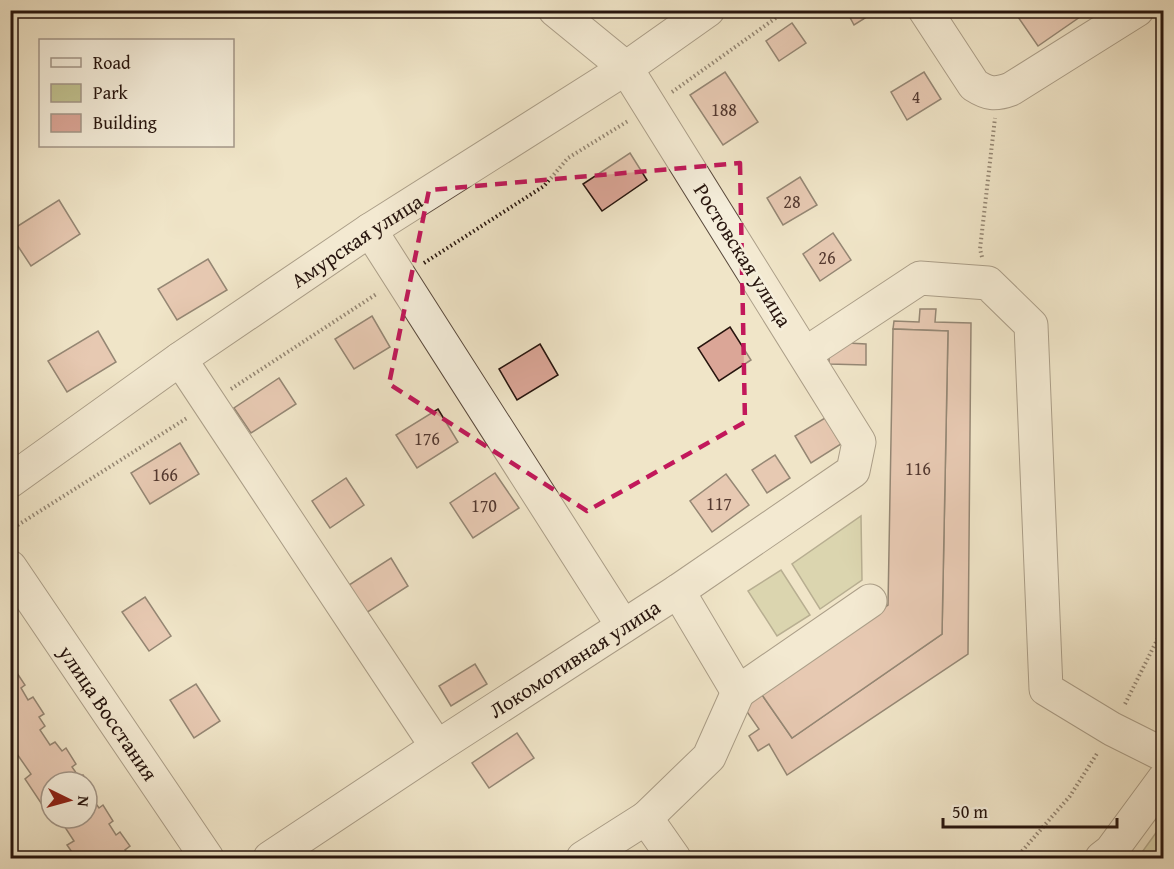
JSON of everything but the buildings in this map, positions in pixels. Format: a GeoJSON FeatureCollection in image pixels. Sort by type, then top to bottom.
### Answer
{"type":"FeatureCollection","features":[{"type":"Feature","properties":{"kind":"street","name":"Ростовская улица"},"geometry":{"type":"LineString","coordinates":[[555,10],[626,68],[859,442]]}},
{"type":"Feature","properties":{"kind":"street","name":"Амурская улица"},"geometry":{"type":"LineString","coordinates":[[10,481],[180,359],[370,230],[626,68],[708,10]]}},
{"type":"Feature","properties":{"kind":"street"},"geometry":{"type":"LineString","coordinates":[[925,10],[974,85],[983,91],[998,94],[1011,89],[1137,10]]}},
{"type":"Feature","properties":{"kind":"street"},"geometry":{"type":"LineString","coordinates":[[370,230],[623,626]]}},
{"type":"Feature","properties":{"kind":"street"},"geometry":{"type":"LineString","coordinates":[[805,354],[920,278],[988,284],[1031,325],[1046,688],[1112,729],[1164,755]]}},
{"type":"Feature","properties":{"kind":"street"},"geometry":{"type":"LineString","coordinates":[[180,359],[437,747]]}},
{"type":"Feature","properties":{"kind":"street","name":"Локомотивная улица"},"geometry":{"type":"LineString","coordinates":[[270,858],[678,591],[853,471],[859,442]]}},
{"type":"Feature","properties":{"kind":"street","name":"улица Восстания"},"geometry":{"type":"LineString","coordinates":[[10,567],[207,858]]}},
{"type":"Feature","properties":{"kind":"street"},"geometry":{"type":"LineString","coordinates":[[678,591],[738,692]]}},
{"type":"Feature","properties":{"kind":"street"},"geometry":{"type":"LineString","coordinates":[[583,858],[646,818],[710,757],[738,692],[870,601]]}},
{"type":"Feature","properties":{"kind":"street"},"geometry":{"type":"LineString","coordinates":[[1102,858],[1111,851],[1164,779]]}},
{"type":"Feature","properties":{"kind":"street"},"geometry":{"type":"LineString","coordinates":[[646,818],[674,858]]}},
{"type":"Feature","properties":{"kind":"path"},"geometry":{"type":"LineString","coordinates":[[988,284],[980,249],[998,94]]}},
{"type":"Feature","properties":{"kind":"highlighted area"},"geometry":{"type":"Polygon","coordinates":[[[740,163],[745,422],[587,511],[389,384],[429,190],[740,163]]]}},
{"type":"Feature","properties":{"kind":"green space"},"geometry":{"type":"Polygon","coordinates":[[[861,516],[862,580],[820,609],[792,564],[861,516]]]}},
{"type":"Feature","properties":{"kind":"green space"},"geometry":{"type":"Polygon","coordinates":[[[781,570],[810,615],[777,636],[748,591],[781,570]]]}},
{"type":"Feature","properties":{"kind":"green space"},"geometry":{"type":"Polygon","coordinates":[[[1163,823],[1163,858],[1137,858],[1140,855],[1163,823]]]}}]}
